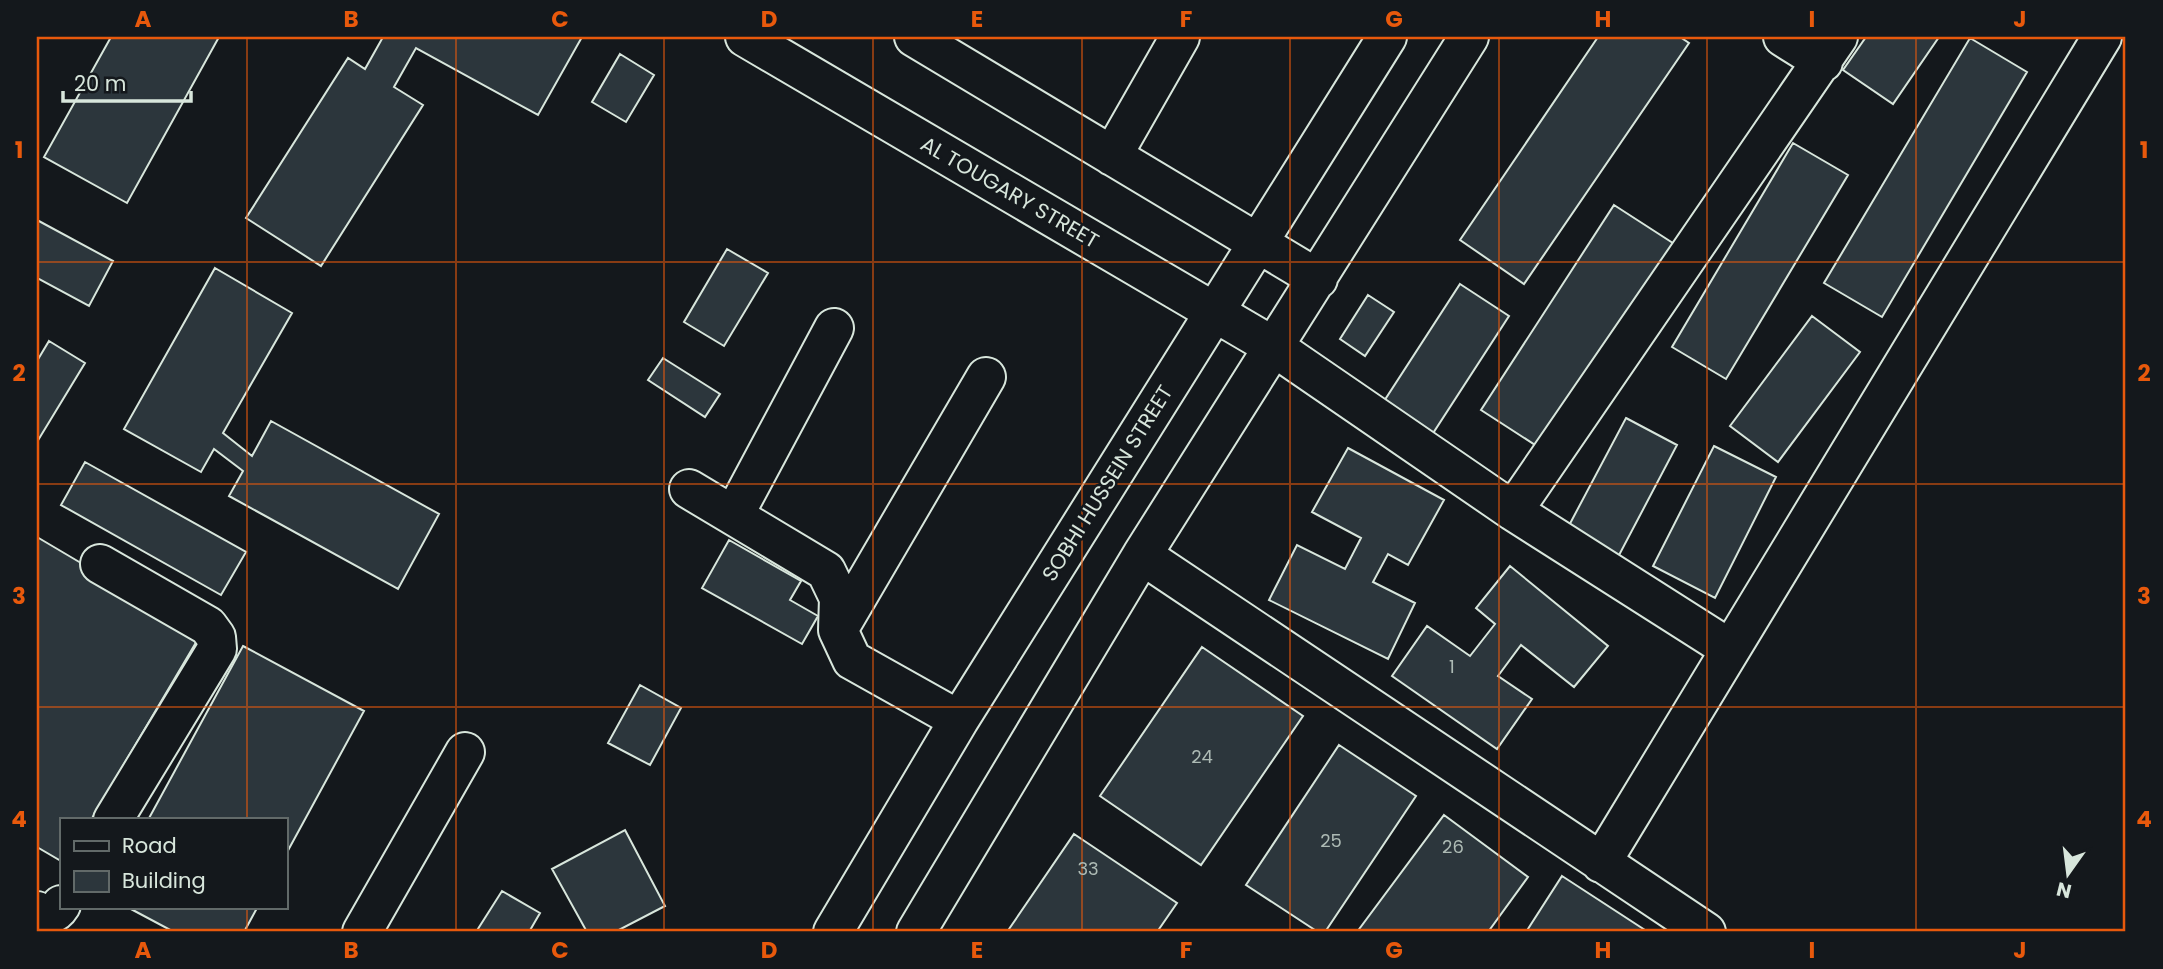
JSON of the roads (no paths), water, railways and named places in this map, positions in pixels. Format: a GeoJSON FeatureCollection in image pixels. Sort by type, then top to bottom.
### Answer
{"type":"FeatureCollection","features":[{"type":"Feature","properties":{"kind":"street","name":"AL TOUGARY STREET"},"geometry":{"type":"LineString","coordinates":[[746,37],[1275,347],[1513,511],[1730,649]]}},
{"type":"Feature","properties":{"kind":"street"},"geometry":{"type":"LineString","coordinates":[[914,37],[1318,279]]}},
{"type":"Feature","properties":{"kind":"street"},"geometry":{"type":"LineString","coordinates":[[1112,156],[1180,37]]}},
{"type":"Feature","properties":{"kind":"street","name":"SOBHI HUSSEIN STREET"},"geometry":{"type":"LineString","coordinates":[[833,932],[960,720],[1256,242],[1387,37]]}},
{"type":"Feature","properties":{"kind":"street"},"geometry":{"type":"LineString","coordinates":[[916,932],[1142,555],[1469,37]]}},
{"type":"Feature","properties":{"kind":"street"},"geometry":{"type":"LineString","coordinates":[[1513,511],[1830,49],[1783,37]]}},
{"type":"Feature","properties":{"kind":"street"},"geometry":{"type":"LineString","coordinates":[[1601,863],[2102,37]]}},
{"type":"Feature","properties":{"kind":"street"},"geometry":{"type":"LineString","coordinates":[[734,515],[834,328]]}},
{"type":"Feature","properties":{"kind":"street"},"geometry":{"type":"LineString","coordinates":[[838,630],[986,377]]}},
{"type":"Feature","properties":{"kind":"street"},"geometry":{"type":"LineString","coordinates":[[689,489],[826,571],[839,598],[838,630],[852,660],[960,720]]}},
{"type":"Feature","properties":{"kind":"street"},"geometry":{"type":"LineString","coordinates":[[1142,555],[1706,932]]}},
{"type":"Feature","properties":{"kind":"street"},"geometry":{"type":"LineString","coordinates":[[100,564],[208,626],[216,637],[217,649],[114,818]]}},
{"type":"Feature","properties":{"kind":"street"},"geometry":{"type":"LineString","coordinates":[[362,932],[466,752]]}},
{"type":"Feature","properties":{"kind":"street"},"geometry":{"type":"LineString","coordinates":[[37,911],[43,915],[52,914],[60,906]]}}]}
